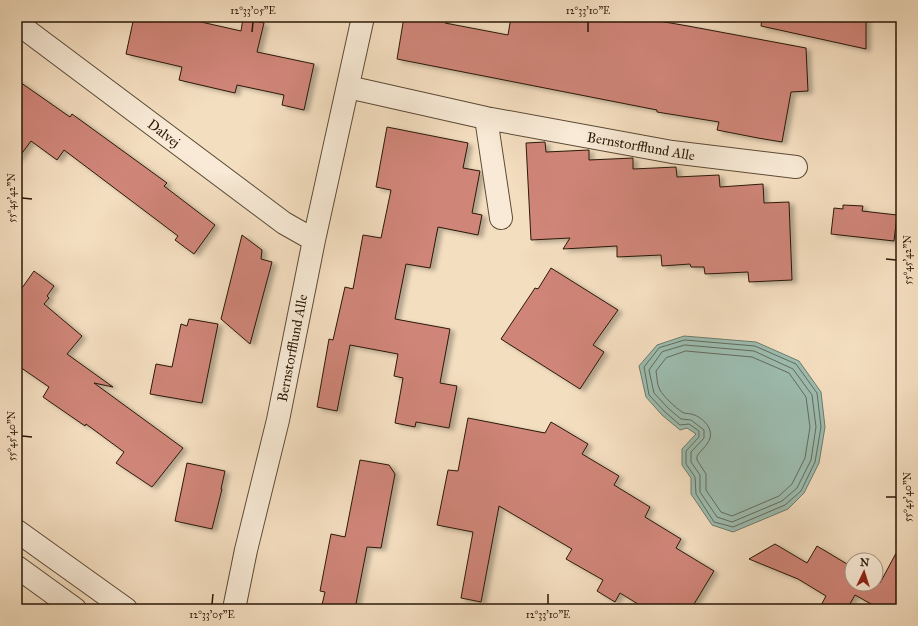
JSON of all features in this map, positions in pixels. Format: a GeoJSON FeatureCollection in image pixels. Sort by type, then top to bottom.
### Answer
{"type":"FeatureCollection","features":[{"type":"Feature","properties":{"kind":"street","name":"Bernstorfflund Alle"},"geometry":{"type":"LineString","coordinates":[[234,609],[246,550],[278,420],[314,240],[363,17]]}},
{"type":"Feature","properties":{"kind":"street","name":"Dalvej"},"geometry":{"type":"LineString","coordinates":[[17,22],[284,223],[314,240]]}},
{"type":"Feature","properties":{"kind":"street","name":"Bernstorfflund Alle"},"geometry":{"type":"LineString","coordinates":[[348,87],[486,118],[672,152],[796,167]]}},
{"type":"Feature","properties":{"kind":"street"},"geometry":{"type":"LineString","coordinates":[[486,118],[501,218]]}},
{"type":"Feature","properties":{"kind":"street"},"geometry":{"type":"LineString","coordinates":[[17,531],[126,609]]}},
{"type":"Feature","properties":{"kind":"street"},"geometry":{"type":"LineString","coordinates":[[17,567],[75,609]]}},
{"type":"Feature","properties":{"kind":"water"},"geometry":{"type":"Polygon","coordinates":[[[684,336],[756,342],[799,361],[821,392],[825,427],[819,463],[804,493],[788,509],[733,532],[712,525],[691,494],[691,478],[682,465],[682,449],[696,434],[687,428],[680,430],[662,415],[646,397],[639,366],[657,345],[684,336]]]}},
{"type":"Feature","properties":{"kind":"building"},"geometry":{"type":"Polygon","coordinates":[[[134,17],[179,17],[241,31],[243,18],[264,23],[257,52],[314,64],[304,110],[282,105],[284,95],[237,85],[235,93],[179,80],[182,67],[126,54],[134,17]]]}},
{"type":"Feature","properties":{"kind":"building"},"geometry":{"type":"Polygon","coordinates":[[[404,17],[446,17],[445,23],[508,35],[511,17],[636,17],[688,26],[806,48],[808,91],[791,92],[782,142],[758,138],[717,130],[719,122],[657,112],[657,110],[397,59],[404,17]]]}},
{"type":"Feature","properties":{"kind":"building"},"geometry":{"type":"Polygon","coordinates":[[[762,17],[866,17],[866,49],[761,26],[762,17]]]}},
{"type":"Feature","properties":{"kind":"building"},"geometry":{"type":"Polygon","coordinates":[[[17,80],[70,117],[72,114],[167,183],[164,186],[215,225],[194,254],[175,240],[178,236],[64,150],[57,160],[31,141],[17,160],[17,80]]]}},
{"type":"Feature","properties":{"kind":"building"},"geometry":{"type":"Polygon","coordinates":[[[387,127],[468,143],[463,168],[480,171],[472,213],[482,215],[478,235],[438,227],[430,268],[406,264],[395,319],[450,329],[440,383],[457,386],[449,428],[416,422],[415,427],[395,423],[403,378],[394,376],[398,354],[350,345],[337,411],[317,407],[329,339],[333,340],[345,287],[353,289],[363,235],[381,238],[391,190],[376,187],[387,127]]]}},
{"type":"Feature","properties":{"kind":"building"},"geometry":{"type":"Polygon","coordinates":[[[545,142],[546,152],[589,150],[589,160],[633,158],[633,169],[676,167],[677,177],[719,175],[720,187],[763,184],[764,203],[789,202],[792,280],[749,282],[748,272],[705,274],[704,267],[691,267],[690,264],[662,266],[661,255],[617,257],[617,246],[563,249],[570,238],[531,240],[526,143],[545,142]]]}},
{"type":"Feature","properties":{"kind":"building"},"geometry":{"type":"Polygon","coordinates":[[[843,205],[863,206],[862,211],[897,215],[894,241],[831,234],[834,208],[843,209],[843,205]]]}},
{"type":"Feature","properties":{"kind":"building"},"geometry":{"type":"Polygon","coordinates":[[[242,235],[262,250],[261,259],[272,262],[250,344],[221,319],[242,235]]]}},
{"type":"Feature","properties":{"kind":"building"},"geometry":{"type":"Polygon","coordinates":[[[551,268],[618,310],[593,345],[604,352],[580,389],[501,339],[535,288],[538,289],[551,268]]]}},
{"type":"Feature","properties":{"kind":"building"},"geometry":{"type":"Polygon","coordinates":[[[34,271],[54,286],[47,296],[49,298],[44,304],[82,336],[67,354],[113,387],[94,383],[183,448],[152,487],[116,463],[124,452],[86,424],[85,426],[43,397],[49,387],[17,365],[17,295],[34,271]]]}},
{"type":"Feature","properties":{"kind":"building"},"geometry":{"type":"Polygon","coordinates":[[[189,319],[218,324],[202,403],[150,394],[156,364],[172,367],[181,324],[187,326],[189,319]]]}},
{"type":"Feature","properties":{"kind":"building"},"geometry":{"type":"Polygon","coordinates":[[[468,418],[545,433],[551,422],[588,444],[582,454],[619,476],[614,485],[650,507],[645,517],[681,539],[676,548],[714,571],[691,609],[646,609],[620,593],[615,602],[597,591],[603,580],[566,559],[572,549],[499,506],[481,602],[461,598],[473,532],[437,525],[448,470],[458,471],[468,418]]]}},
{"type":"Feature","properties":{"kind":"building"},"geometry":{"type":"Polygon","coordinates":[[[360,460],[389,465],[395,474],[381,548],[367,547],[355,609],[321,609],[325,592],[320,591],[331,534],[345,537],[360,460]]]}},
{"type":"Feature","properties":{"kind":"building"},"geometry":{"type":"Polygon","coordinates":[[[187,463],[225,471],[212,529],[175,521],[187,463]]]}},
{"type":"Feature","properties":{"kind":"building"},"geometry":{"type":"Polygon","coordinates":[[[775,544],[807,563],[817,546],[844,562],[844,592],[884,592],[884,576],[901,544],[901,609],[880,609],[855,595],[847,609],[819,609],[826,596],[798,579],[749,559],[775,544]]]}}]}
